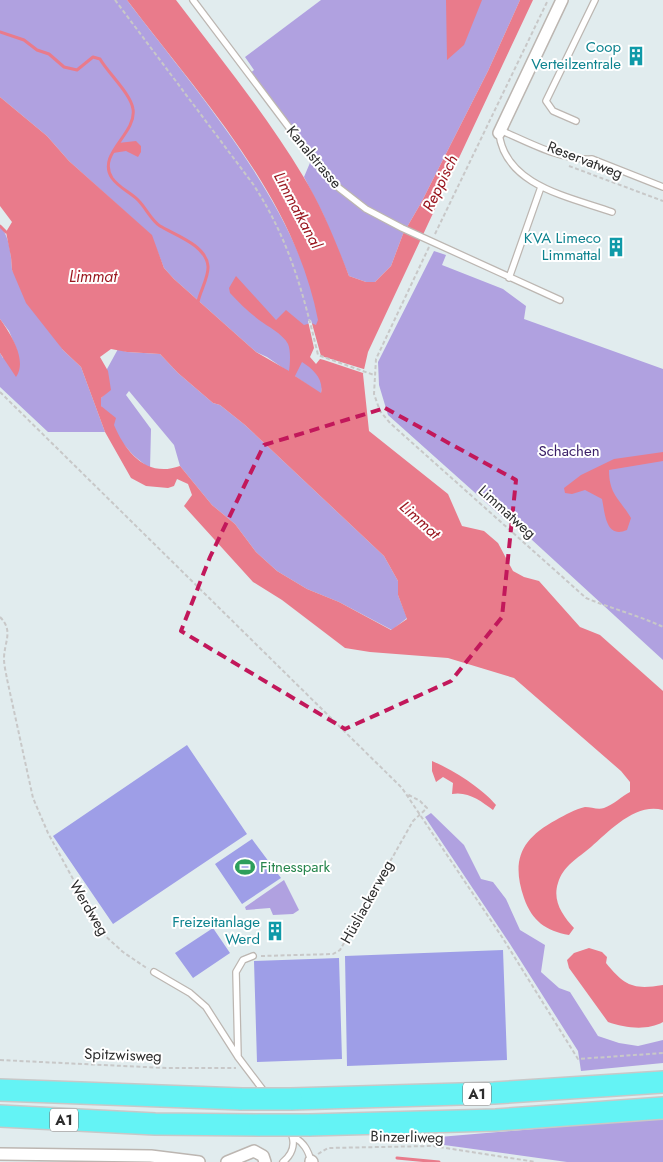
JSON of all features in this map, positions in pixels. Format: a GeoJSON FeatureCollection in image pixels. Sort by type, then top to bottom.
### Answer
{"type":"FeatureCollection","features":[{"type":"Feature","properties":{"kind":"highway","name":"A1"},"geometry":{"type":"LineString","coordinates":[[0,1090],[242,1099],[281,1106],[663,1082]]}},
{"type":"Feature","properties":{"kind":"highway","name":"A1"},"geometry":{"type":"LineString","coordinates":[[0,1116],[137,1123],[260,1125],[301,1131],[663,1108]]}},
{"type":"Feature","properties":{"kind":"street"},"geometry":{"type":"LineString","coordinates":[[500,131],[562,0]]}},
{"type":"Feature","properties":{"kind":"street"},"geometry":{"type":"LineString","coordinates":[[227,1162],[254,1151],[263,1156],[265,1162]]}},
{"type":"Feature","properties":{"kind":"street"},"geometry":{"type":"LineString","coordinates":[[0,1154],[143,1156],[199,1162]]}},
{"type":"Feature","properties":{"kind":"lane","name":"Kanalstrasse"},"geometry":{"type":"LineString","coordinates":[[193,0],[312,158],[333,182],[366,209],[402,228],[560,300]]}},
{"type":"Feature","properties":{"kind":"lane"},"geometry":{"type":"LineString","coordinates":[[576,121],[553,111],[546,100],[595,0]]}},
{"type":"Feature","properties":{"kind":"lane"},"geometry":{"type":"LineString","coordinates":[[612,212],[541,187],[529,180],[508,160],[501,147],[500,131],[580,160],[592,159],[663,187]]}},
{"type":"Feature","properties":{"kind":"lane"},"geometry":{"type":"LineString","coordinates":[[510,278],[541,187]]}},
{"type":"Feature","properties":{"kind":"lane"},"geometry":{"type":"LineString","coordinates":[[238,1057],[236,972],[243,960],[253,956]]}},
{"type":"Feature","properties":{"kind":"lane"},"geometry":{"type":"LineString","coordinates":[[154,972],[190,993],[206,1007],[238,1057],[301,1131],[301,1141],[309,1151],[311,1162]]}},
{"type":"Feature","properties":{"kind":"lane"},"geometry":{"type":"LineString","coordinates":[[283,1162],[291,1153],[301,1131]]}},
{"type":"Feature","properties":{"kind":"path"},"geometry":{"type":"LineString","coordinates":[[115,0],[264,200],[292,258],[318,355],[374,375]]}},
{"type":"Feature","properties":{"kind":"path","name":"Limmatweg"},"geometry":{"type":"LineString","coordinates":[[548,0],[430,241],[376,359],[374,394],[380,410],[390,423],[586,598],[606,607],[634,614],[663,627]]}},
{"type":"Feature","properties":{"kind":"path","name":"Reservatweg"},"geometry":{"type":"LineString","coordinates":[[561,162],[663,201]]}},
{"type":"Feature","properties":{"kind":"path"},"geometry":{"type":"LineString","coordinates":[[0,392],[407,794],[502,937],[578,1059],[663,1053]]}},
{"type":"Feature","properties":{"kind":"path","name":"Werdweg"},"geometry":{"type":"LineString","coordinates":[[0,617],[6,624],[9,633],[4,658],[7,679],[36,807],[70,876],[102,934],[123,952],[154,972]]}},
{"type":"Feature","properties":{"kind":"path"},"geometry":{"type":"LineString","coordinates":[[407,794],[426,806],[427,808],[420,813]]}},
{"type":"Feature","properties":{"kind":"path","name":"Hüsliackerweg"},"geometry":{"type":"LineString","coordinates":[[253,956],[333,954],[340,950],[413,821],[420,813]]}},
{"type":"Feature","properties":{"kind":"path","name":"Spitzwisweg"},"geometry":{"type":"LineString","coordinates":[[0,1060],[175,1068],[233,1069],[246,1066]]}},
{"type":"Feature","properties":{"kind":"path","name":"Binzerliweg"},"geometry":{"type":"LineString","coordinates":[[311,1162],[328,1148],[433,1146],[536,1162]]}},
{"type":"Feature","properties":{"kind":"highlighted area"},"geometry":{"type":"Polygon","coordinates":[[[385,408],[516,480],[502,617],[451,681],[345,729],[181,631],[210,557],[264,445],[385,408]]]}},
{"type":"Feature","properties":{"kind":"green space"},"geometry":{"type":"Polygon","coordinates":[[[0,0],[127,0],[229,133],[262,183],[290,235],[311,288],[322,341],[321,394],[267,357],[256,352],[174,279],[164,268],[151,235],[69,161],[47,136],[0,97],[0,0]]]}},
{"type":"Feature","properties":{"kind":"green space"},"geometry":{"type":"Polygon","coordinates":[[[321,0],[520,0],[488,71],[421,203],[403,234],[391,266],[375,282],[366,282],[349,276],[323,214],[304,177],[312,158],[249,74],[254,70],[245,57],[321,0]]]}},
{"type":"Feature","properties":{"kind":"green space"},"geometry":{"type":"Polygon","coordinates":[[[0,226],[8,241],[12,270],[63,350],[81,367],[105,432],[48,432],[0,387],[0,353],[3,358],[17,350],[9,331],[0,319],[0,226]]]}},
{"type":"Feature","properties":{"kind":"green space","name":"Schachen"},"geometry":{"type":"Polygon","coordinates":[[[434,251],[446,255],[442,265],[503,289],[526,306],[524,319],[663,369],[663,660],[531,539],[501,516],[388,415],[379,385],[378,362],[434,251]]]}},
{"type":"Feature","properties":{"kind":"green space"},"geometry":{"type":"Polygon","coordinates":[[[118,349],[127,352],[160,354],[178,373],[213,403],[220,405],[245,425],[384,556],[398,581],[398,595],[407,618],[392,630],[339,602],[307,589],[277,571],[256,552],[235,524],[212,505],[180,466],[174,445],[129,391],[126,395],[151,429],[150,469],[133,455],[120,440],[101,406],[101,398],[106,393],[107,369],[118,349]]]}},
{"type":"Feature","properties":{"kind":"green space"},"geometry":{"type":"Polygon","coordinates":[[[431,813],[464,845],[481,879],[493,882],[506,899],[520,930],[545,945],[541,972],[559,988],[570,992],[598,1036],[619,1043],[638,1046],[663,1040],[663,1063],[581,1071],[578,1051],[510,944],[425,817],[431,813]]]}},
{"type":"Feature","properties":{"kind":"green space"},"geometry":{"type":"Polygon","coordinates":[[[284,880],[299,910],[293,914],[273,915],[270,908],[246,910],[245,907],[284,880]]]}},
{"type":"Feature","properties":{"kind":"green space"},"geometry":{"type":"Polygon","coordinates":[[[663,1118],[663,1162],[567,1162],[444,1145],[439,1137],[663,1118]]]}},
{"type":"Feature","properties":{"kind":"shaded area"},"geometry":{"type":"Polygon","coordinates":[[[187,745],[247,834],[113,924],[53,836],[187,745]]]}},
{"type":"Feature","properties":{"kind":"shaded area","name":"Fitnesspark"},"geometry":{"type":"Polygon","coordinates":[[[252,839],[281,878],[242,904],[215,864],[252,839]]]}},
{"type":"Feature","properties":{"kind":"shaded area"},"geometry":{"type":"Polygon","coordinates":[[[213,928],[230,953],[193,978],[175,953],[213,928]]]}},
{"type":"Feature","properties":{"kind":"shaded area"},"geometry":{"type":"Polygon","coordinates":[[[503,950],[507,1060],[347,1066],[345,956],[503,950]]]}},
{"type":"Feature","properties":{"kind":"shaded area"},"geometry":{"type":"Polygon","coordinates":[[[339,958],[342,1059],[257,1062],[254,961],[339,958]]]}},
{"type":"Feature","properties":{"kind":"water","name":"Limmat"},"geometry":{"type":"Polygon","coordinates":[[[127,0],[176,0],[242,86],[289,153],[322,212],[349,276],[366,282],[375,282],[391,266],[403,234],[421,203],[488,71],[520,0],[533,0],[368,352],[363,374],[369,431],[448,494],[462,526],[484,531],[498,543],[513,571],[524,577],[539,581],[580,627],[600,635],[663,691],[663,810],[643,810],[633,814],[615,826],[563,872],[558,883],[556,896],[560,908],[574,928],[569,935],[553,931],[541,924],[527,906],[520,885],[519,862],[522,852],[534,835],[563,816],[585,807],[604,808],[630,792],[630,782],[621,771],[514,678],[448,658],[370,652],[345,648],[282,600],[253,582],[184,506],[192,495],[188,484],[177,479],[174,486],[168,488],[146,486],[131,478],[105,432],[81,367],[63,350],[26,303],[12,270],[6,232],[12,222],[0,206],[0,97],[47,136],[69,161],[152,235],[164,268],[256,352],[289,371],[290,350],[286,340],[259,320],[230,293],[229,288],[236,276],[276,320],[286,310],[304,325],[311,323],[316,325],[318,320],[306,275],[288,231],[267,190],[214,112],[127,0]],[[111,349],[100,357],[108,371],[111,390],[101,398],[101,406],[116,418],[114,425],[131,453],[148,466],[157,469],[180,466],[212,505],[235,524],[256,552],[277,571],[307,589],[339,602],[391,630],[407,619],[398,595],[398,581],[384,556],[245,425],[220,405],[213,403],[178,373],[160,354],[111,349]],[[302,362],[295,376],[321,393],[321,383],[317,375],[302,362]]]}},
{"type":"Feature","properties":{"kind":"water"},"geometry":{"type":"Polygon","coordinates":[[[446,0],[482,0],[464,45],[447,60],[446,0]]]}},
{"type":"Feature","properties":{"kind":"water"},"geometry":{"type":"Polygon","coordinates":[[[136,141],[141,146],[141,152],[138,157],[126,151],[113,153],[118,143],[136,141]]]}},
{"type":"Feature","properties":{"kind":"water"},"geometry":{"type":"Polygon","coordinates":[[[0,319],[13,339],[19,355],[20,363],[16,377],[0,353],[0,319]]]}},
{"type":"Feature","properties":{"kind":"water"},"geometry":{"type":"Polygon","coordinates":[[[663,452],[663,461],[609,470],[613,491],[631,518],[627,530],[620,532],[611,528],[606,518],[602,499],[585,490],[572,494],[565,493],[564,488],[581,475],[614,459],[663,452]]]}},
{"type":"Feature","properties":{"kind":"water"},"geometry":{"type":"Polygon","coordinates":[[[432,761],[458,774],[483,792],[496,805],[493,810],[469,795],[452,794],[453,783],[443,777],[436,782],[432,771],[432,761]]]}},
{"type":"Feature","properties":{"kind":"water"},"geometry":{"type":"Polygon","coordinates":[[[589,948],[602,952],[607,957],[606,963],[613,971],[630,984],[644,987],[663,985],[663,1022],[650,1027],[636,1028],[608,1022],[569,968],[567,960],[574,953],[589,948]]]}},
{"type":"Feature","properties":{"kind":"pier"},"geometry":{"type":"Polygon","coordinates":[[[311,320],[321,356],[367,370],[366,374],[320,359],[316,364],[310,357],[314,348],[308,321],[311,320]]]}},
{"type":"Feature","properties":{"kind":"waterway"},"geometry":{"type":"LineString","coordinates":[[0,32],[24,40],[37,50],[49,54],[64,67],[77,70],[93,57],[100,59],[124,90],[133,109],[133,118],[113,152],[108,169],[112,178],[138,200],[160,226],[196,246],[202,252],[206,259],[208,270],[198,302]]}},
{"type":"Feature","properties":{"kind":"waterway"},"geometry":{"type":"LineString","coordinates":[[0,226],[6,232]]}},
{"type":"Feature","properties":{"kind":"waterway"},"geometry":{"type":"LineString","coordinates":[[397,1158],[439,1162]]}},
{"type":"Feature","properties":{"kind":"place","name":"Coop Verteilzentrale"},"geometry":{"type":"Point","coordinates":[636,56]}},
{"type":"Feature","properties":{"kind":"place","name":"KVA Limeco Limmattal"},"geometry":{"type":"Point","coordinates":[616,247]}},
{"type":"Feature","properties":{"kind":"place","name":"Fitnesspark"},"geometry":{"type":"Point","coordinates":[245,867]}},
{"type":"Feature","properties":{"kind":"place","name":"Freizeitanlage Werd"},"geometry":{"type":"Point","coordinates":[275,931]}},
{"type":"Feature","properties":{"kind":"water label","name":"Reppisch"},"geometry":{"type":"Point","coordinates":[440,183]}},
{"type":"Feature","properties":{"kind":"water label","name":"Limmatkanal"},"geometry":{"type":"Point","coordinates":[298,210]}}]}
